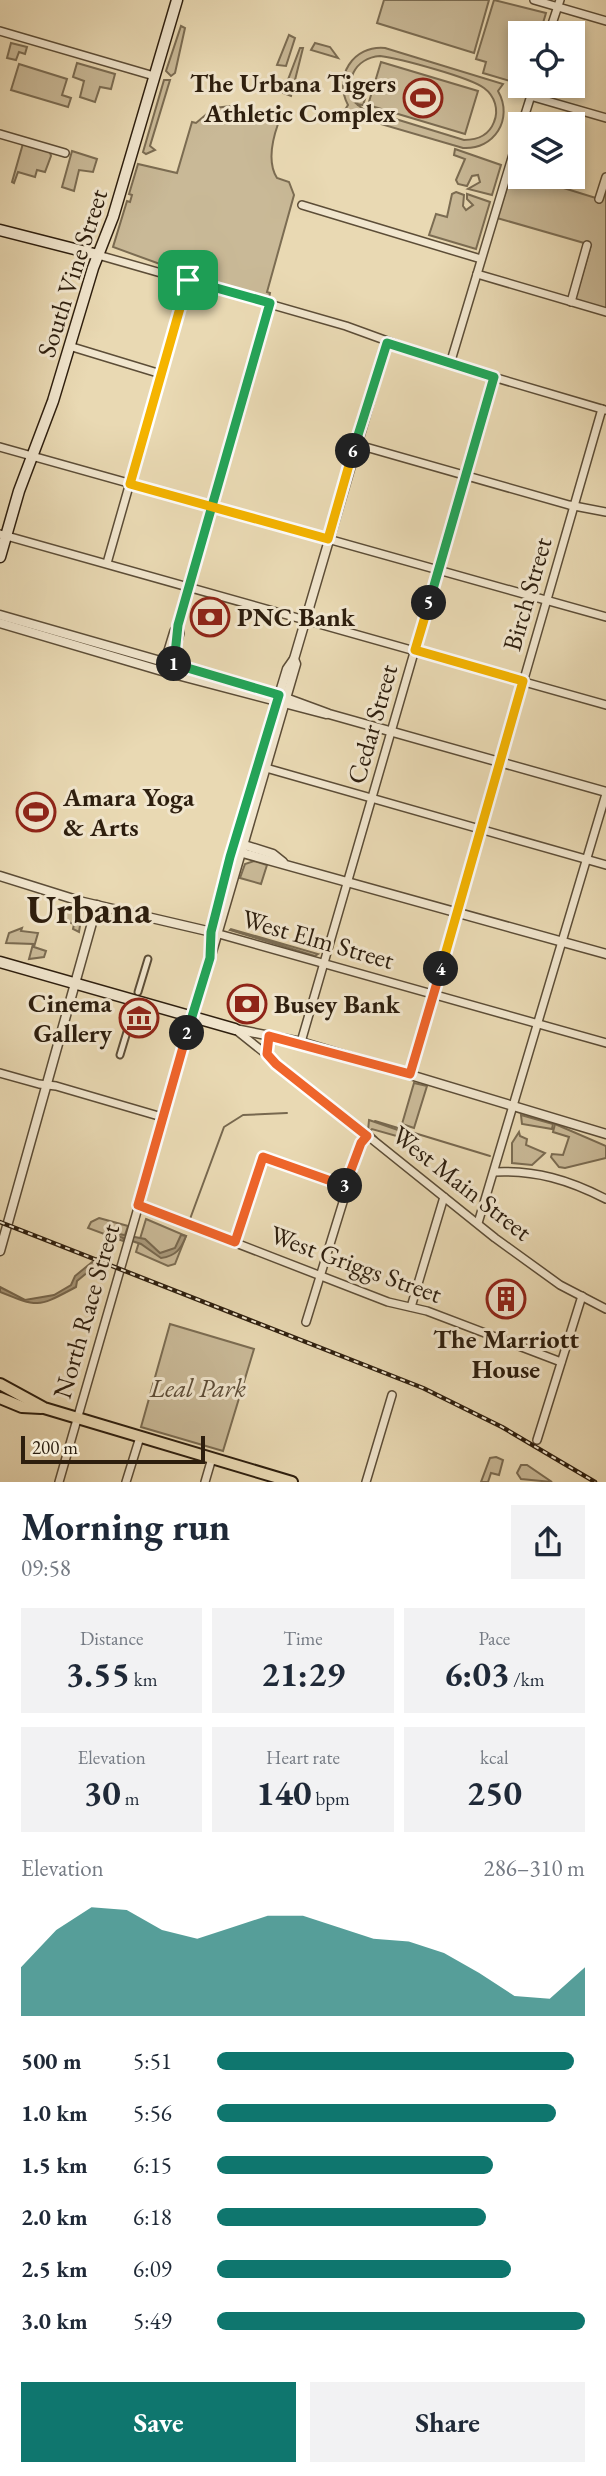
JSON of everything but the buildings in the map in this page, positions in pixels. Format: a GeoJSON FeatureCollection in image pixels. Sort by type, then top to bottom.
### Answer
{"type":"FeatureCollection","features":[{"type":"Feature","properties":{"kind":"main road","name":"South Vine Street"},"geometry":{"type":"LineString","coordinates":[[0,557],[3,535],[69,346],[177,0]]}},
{"type":"Feature","properties":{"kind":"main road"},"geometry":{"type":"LineString","coordinates":[[0,230],[98,255]]}},
{"type":"Feature","properties":{"kind":"main road","name":"West Main Street"},"geometry":{"type":"LineString","coordinates":[[0,962],[235,1029]]}},
{"type":"Feature","properties":{"kind":"main road"},"geometry":{"type":"LineString","coordinates":[[0,1384],[44,1408],[292,1482]]}},
{"type":"Feature","properties":{"kind":"main road"},"geometry":{"type":"LineString","coordinates":[[0,1398],[22,1407],[44,1408]]}},
{"type":"Feature","properties":{"kind":"street"},"geometry":{"type":"LineString","coordinates":[[534,0],[559,4],[606,21]]}},
{"type":"Feature","properties":{"kind":"street"},"geometry":{"type":"LineString","coordinates":[[553,21],[559,4]]}},
{"type":"Feature","properties":{"kind":"street"},"geometry":{"type":"LineString","coordinates":[[0,31],[154,76]]}},
{"type":"Feature","properties":{"kind":"street"},"geometry":{"type":"LineString","coordinates":[[537,98],[606,118]]}},
{"type":"Feature","properties":{"kind":"street"},"geometry":{"type":"LineString","coordinates":[[0,134],[65,153]]}},
{"type":"Feature","properties":{"kind":"street"},"geometry":{"type":"LineString","coordinates":[[450,363],[508,170]]}},
{"type":"Feature","properties":{"kind":"street"},"geometry":{"type":"LineString","coordinates":[[600,199],[606,177]]}},
{"type":"Feature","properties":{"kind":"street"},"geometry":{"type":"LineString","coordinates":[[302,205],[481,259]]}},
{"type":"Feature","properties":{"kind":"street"},"geometry":{"type":"LineString","coordinates":[[571,302],[587,245]]}},
{"type":"Feature","properties":{"kind":"street"},"geometry":{"type":"LineString","coordinates":[[98,255],[270,303],[378,336],[387,343],[494,377],[604,409]]}},
{"type":"Feature","properties":{"kind":"street"},"geometry":{"type":"LineString","coordinates":[[477,274],[606,312]]}},
{"type":"Feature","properties":{"kind":"street"},"geometry":{"type":"LineString","coordinates":[[107,563],[188,280]]}},
{"type":"Feature","properties":{"kind":"street"},"geometry":{"type":"LineString","coordinates":[[165,672],[180,633],[178,625],[270,303]]}},
{"type":"Feature","properties":{"kind":"street"},"geometry":{"type":"LineString","coordinates":[[192,1017],[238,848],[281,700],[296,664],[294,659],[305,619],[387,343]]}},
{"type":"Feature","properties":{"kind":"street"},"geometry":{"type":"LineString","coordinates":[[69,346],[161,374]]}},
{"type":"Feature","properties":{"kind":"street","name":"Cedar Street"},"geometry":{"type":"LineString","coordinates":[[301,1042],[494,377]]}},
{"type":"Feature","properties":{"kind":"street","name":"Birch Street"},"geometry":{"type":"LineString","coordinates":[[410,1074],[604,409]]}},
{"type":"Feature","properties":{"kind":"street"},"geometry":{"type":"LineString","coordinates":[[355,444],[465,476],[606,512]]}},
{"type":"Feature","properties":{"kind":"street"},"geometry":{"type":"LineString","coordinates":[[0,447],[606,617]]}},
{"type":"Feature","properties":{"kind":"street"},"geometry":{"type":"LineString","coordinates":[[3,535],[606,705]]}},
{"type":"Feature","properties":{"kind":"street"},"geometry":{"type":"LineString","coordinates":[[0,615],[23,626],[165,672],[281,700]]}},
{"type":"Feature","properties":{"kind":"street"},"geometry":{"type":"LineString","coordinates":[[0,623],[23,626],[168,663],[281,700],[606,793],[478,1223]]}},
{"type":"Feature","properties":{"kind":"street"},"geometry":{"type":"LineString","coordinates":[[238,848],[266,768],[281,700]]}},
{"type":"Feature","properties":{"kind":"street"},"geometry":{"type":"LineString","coordinates":[[266,768],[606,865]]}},
{"type":"Feature","properties":{"kind":"street"},"geometry":{"type":"LineString","coordinates":[[238,848],[273,854],[283,862],[606,954]]}},
{"type":"Feature","properties":{"kind":"street","name":"West Elm Street"},"geometry":{"type":"LineString","coordinates":[[0,876],[97,905],[215,933],[606,1043]]}},
{"type":"Feature","properties":{"kind":"street"},"geometry":{"type":"LineString","coordinates":[[0,1251],[97,905]]}},
{"type":"Feature","properties":{"kind":"street"},"geometry":{"type":"LineString","coordinates":[[138,992],[148,960]]}},
{"type":"Feature","properties":{"kind":"street"},"geometry":{"type":"LineString","coordinates":[[120,1055],[133,1012]]}},
{"type":"Feature","properties":{"kind":"street","name":"North Race Street"},"geometry":{"type":"LineString","coordinates":[[59,1482],[192,1017]]}},
{"type":"Feature","properties":{"kind":"street"},"geometry":{"type":"LineString","coordinates":[[235,1029],[301,1042],[606,1135]]}},
{"type":"Feature","properties":{"kind":"street","name":"West Main Street"},"geometry":{"type":"LineString","coordinates":[[235,1029],[444,1197],[560,1285],[606,1309]]}},
{"type":"Feature","properties":{"kind":"street"},"geometry":{"type":"LineString","coordinates":[[267,1054],[269,1036]]}},
{"type":"Feature","properties":{"kind":"street"},"geometry":{"type":"LineString","coordinates":[[0,1073],[162,1117]]}},
{"type":"Feature","properties":{"kind":"street"},"geometry":{"type":"LineString","coordinates":[[306,1322],[361,1143],[367,1136]]}},
{"type":"Feature","properties":{"kind":"street"},"geometry":{"type":"LineString","coordinates":[[235,1242],[263,1157],[347,1187]]}},
{"type":"Feature","properties":{"kind":"street"},"geometry":{"type":"LineString","coordinates":[[495,1172],[545,1174],[574,1183],[606,1199]]}},
{"type":"Feature","properties":{"kind":"street"},"geometry":{"type":"LineString","coordinates":[[411,1307],[444,1197]]}},
{"type":"Feature","properties":{"kind":"street","name":"West Griggs Street"},"geometry":{"type":"LineString","coordinates":[[138,1205],[561,1362]]}},
{"type":"Feature","properties":{"kind":"street"},"geometry":{"type":"LineString","coordinates":[[537,1440],[582,1296]]}},
{"type":"Feature","properties":{"kind":"street"},"geometry":{"type":"LineString","coordinates":[[366,1482],[392,1395]]}},
{"type":"Feature","properties":{"kind":"street"},"geometry":{"type":"LineString","coordinates":[[126,1482],[140,1437]]}},
{"type":"Feature","properties":{"kind":"street"},"geometry":{"type":"LineString","coordinates":[[205,1482],[212,1458]]}},
{"type":"Feature","properties":{"kind":"green space"},"geometry":{"type":"Polygon","coordinates":[[[384,0],[489,0],[474,53],[377,23],[384,0]]]}},
{"type":"Feature","properties":{"kind":"green space"},"geometry":{"type":"Polygon","coordinates":[[[494,0],[546,13],[544,21],[508,21],[508,80],[483,73],[486,62],[476,59],[494,0]]]}},
{"type":"Feature","properties":{"kind":"green space"},"geometry":{"type":"Polygon","coordinates":[[[181,26],[185,28],[175,73],[171,76],[166,71],[181,26]]]}},
{"type":"Feature","properties":{"kind":"green space"},"geometry":{"type":"Polygon","coordinates":[[[289,35],[295,38],[286,66],[277,65],[289,35]]]}},
{"type":"Feature","properties":{"kind":"green space"},"geometry":{"type":"Polygon","coordinates":[[[11,43],[27,47],[25,54],[19,52],[16,60],[7,58],[11,43]]]}},
{"type":"Feature","properties":{"kind":"green space"},"geometry":{"type":"Polygon","coordinates":[[[315,43],[330,47],[338,58],[311,50],[315,43]]]}},
{"type":"Feature","properties":{"kind":"green space"},"geometry":{"type":"Polygon","coordinates":[[[300,48],[303,48],[291,96],[283,93],[300,48]]]}},
{"type":"Feature","properties":{"kind":"green space"},"geometry":{"type":"Polygon","coordinates":[[[374,48],[385,48],[503,84],[498,91],[504,112],[498,131],[484,144],[463,148],[343,113],[348,105],[343,84],[349,65],[355,57],[374,48]],[[380,56],[364,61],[353,72],[353,96],[363,109],[464,140],[478,138],[486,133],[492,127],[496,113],[491,95],[476,84],[434,69],[380,56]]]}},
{"type":"Feature","properties":{"kind":"green space","name":"The Urbana Tigers Athletic Complex"},"geometry":{"type":"Polygon","coordinates":[[[381,62],[478,91],[465,134],[368,105],[381,62]]]}},
{"type":"Feature","properties":{"kind":"green space"},"geometry":{"type":"Polygon","coordinates":[[[77,63],[115,74],[111,89],[100,87],[95,102],[80,97],[84,81],[73,77],[77,63]]]}},
{"type":"Feature","properties":{"kind":"green space"},"geometry":{"type":"Polygon","coordinates":[[[19,64],[67,79],[62,95],[71,98],[68,107],[11,90],[19,64]]]}},
{"type":"Feature","properties":{"kind":"green space"},"geometry":{"type":"Polygon","coordinates":[[[164,80],[170,80],[150,146],[155,150],[146,154],[143,152],[164,80]]]}},
{"type":"Feature","properties":{"kind":"green space"},"geometry":{"type":"Polygon","coordinates":[[[359,97],[365,99],[363,105],[357,104],[359,97]]]}},
{"type":"Feature","properties":{"kind":"green space"},"geometry":{"type":"Polygon","coordinates":[[[231,106],[261,116],[274,117],[278,124],[272,144],[272,165],[277,178],[289,182],[294,195],[267,292],[270,293],[269,298],[182,272],[113,247],[127,201],[130,202],[132,195],[129,194],[138,164],[177,173],[192,122],[196,123],[214,108],[231,106]]]}},
{"type":"Feature","properties":{"kind":"green space"},"geometry":{"type":"Polygon","coordinates":[[[24,140],[49,148],[51,156],[45,172],[37,170],[35,177],[18,172],[14,183],[12,182],[24,140]]]}},
{"type":"Feature","properties":{"kind":"green space"},"geometry":{"type":"Polygon","coordinates":[[[455,149],[501,165],[492,195],[468,189],[480,182],[478,175],[472,176],[467,186],[458,184],[456,180],[465,159],[454,155],[455,149]]]}},
{"type":"Feature","properties":{"kind":"green space"},"geometry":{"type":"Polygon","coordinates":[[[72,151],[97,159],[93,172],[79,170],[74,191],[62,187],[72,151]]]}},
{"type":"Feature","properties":{"kind":"green space"},"geometry":{"type":"Polygon","coordinates":[[[606,177],[606,309],[575,300],[591,245],[497,218],[508,184],[508,189],[567,189],[599,199],[606,177]]]}},
{"type":"Feature","properties":{"kind":"green space"},"geometry":{"type":"Polygon","coordinates":[[[456,192],[464,195],[463,206],[466,210],[473,205],[467,199],[467,194],[490,202],[476,249],[429,235],[436,214],[447,217],[452,194],[456,192]]]}},
{"type":"Feature","properties":{"kind":"green space"},"geometry":{"type":"Polygon","coordinates":[[[254,861],[267,865],[261,884],[240,878],[245,864],[254,861]]]}},
{"type":"Feature","properties":{"kind":"green space"},"geometry":{"type":"Polygon","coordinates":[[[64,906],[82,913],[79,932],[73,929],[74,924],[62,920],[64,906]]]}},
{"type":"Feature","properties":{"kind":"green space"},"geometry":{"type":"Polygon","coordinates":[[[22,928],[21,931],[38,933],[34,947],[46,951],[44,957],[29,959],[33,944],[6,943],[9,933],[22,928]]]}},
{"type":"Feature","properties":{"kind":"green space"},"geometry":{"type":"Polygon","coordinates":[[[231,929],[318,954],[315,956],[231,929]]]}},
{"type":"Feature","properties":{"kind":"green space"},"geometry":{"type":"Polygon","coordinates":[[[414,1083],[427,1086],[414,1128],[402,1124],[414,1083]]]}},
{"type":"Feature","properties":{"kind":"green space"},"geometry":{"type":"Polygon","coordinates":[[[521,1115],[553,1124],[552,1129],[522,1124],[521,1115]]]}},
{"type":"Feature","properties":{"kind":"green space"},"geometry":{"type":"Polygon","coordinates":[[[369,1120],[401,1131],[400,1137],[372,1129],[370,1131],[377,1138],[368,1131],[369,1120]]]}},
{"type":"Feature","properties":{"kind":"green space"},"geometry":{"type":"Polygon","coordinates":[[[555,1124],[606,1146],[606,1158],[565,1168],[559,1167],[551,1157],[552,1154],[563,1155],[569,1137],[553,1132],[555,1124]]]}},
{"type":"Feature","properties":{"kind":"green space"},"geometry":{"type":"Polygon","coordinates":[[[519,1132],[520,1136],[527,1139],[526,1145],[545,1153],[532,1165],[512,1163],[512,1143],[519,1132]]]}},
{"type":"Feature","properties":{"kind":"green space"},"geometry":{"type":"Polygon","coordinates":[[[99,1218],[128,1226],[123,1241],[88,1228],[91,1222],[99,1218]]]}},
{"type":"Feature","properties":{"kind":"green space"},"geometry":{"type":"Polygon","coordinates":[[[146,1219],[186,1236],[175,1264],[168,1266],[136,1252],[146,1219]]]}},
{"type":"Feature","properties":{"kind":"green space","name":"Leal Park"},"geometry":{"type":"Polygon","coordinates":[[[170,1324],[254,1349],[223,1451],[141,1427],[170,1324]]]}},
{"type":"Feature","properties":{"kind":"green space"},"geometry":{"type":"Polygon","coordinates":[[[490,1458],[503,1460],[499,1475],[491,1473],[488,1482],[481,1482],[490,1458]]]}},
{"type":"Feature","properties":{"kind":"green space"},"geometry":{"type":"Polygon","coordinates":[[[521,1465],[527,1465],[552,1482],[521,1479],[517,1473],[521,1465]]]}},
{"type":"Feature","properties":{"kind":"shaded area"},"geometry":{"type":"Polygon","coordinates":[[[119,1234],[145,1239],[160,1253],[175,1248],[181,1235],[186,1236],[177,1251],[171,1256],[161,1258],[141,1244],[120,1237],[106,1257],[77,1281],[76,1287],[46,1302],[32,1303],[0,1292],[0,1287],[25,1300],[54,1295],[71,1285],[75,1276],[107,1250],[119,1234]]]}},
{"type":"Feature","properties":{"kind":"waterway"},"geometry":{"type":"LineString","coordinates":[[190,1219],[224,1127],[243,1115],[287,1113]]}},
{"type":"Feature","properties":{"kind":"waterway"},"geometry":{"type":"LineString","coordinates":[[375,1121],[490,1156]]}},
{"type":"Feature","properties":{"kind":"railway"},"geometry":{"type":"LineString","coordinates":[[0,1222],[423,1388],[502,1427],[595,1482]]}},
{"type":"Feature","properties":{"kind":"place","name":"The Urbana Tigers Athletic Complex"},"geometry":{"type":"Point","coordinates":[423,98]}},
{"type":"Feature","properties":{"kind":"place","name":"PNC Bank"},"geometry":{"type":"Point","coordinates":[210,617]}},
{"type":"Feature","properties":{"kind":"place","name":"Amara Yoga & Arts"},"geometry":{"type":"Point","coordinates":[36,812]}},
{"type":"Feature","properties":{"kind":"place","name":"Busey Bank"},"geometry":{"type":"Point","coordinates":[247,1004]}},
{"type":"Feature","properties":{"kind":"place","name":"Cinema Gallery"},"geometry":{"type":"Point","coordinates":[139,1018]}},
{"type":"Feature","properties":{"kind":"place","name":"The Marriott House"},"geometry":{"type":"Point","coordinates":[506,1299]}},
{"type":"Feature","properties":{"kind":"district","name":"Urbana"},"geometry":{"type":"Point","coordinates":[89,909]}},
{"type":"Feature","properties":{"kind":"route"},"geometry":{"type":"LineString","coordinates":[[188,280],[130,484],[202,503],[212,506],[328,539],[387,343],[494,377],[415,650],[523,681],[410,1074],[301,1042],[269,1036],[267,1054],[276,1064],[367,1136],[361,1143],[347,1187],[262,1157],[235,1242],[138,1205],[207,971],[211,932],[230,857],[279,695],[171,664],[180,633],[178,625],[202,539],[212,506],[238,413],[270,303],[188,280]]}}]}
